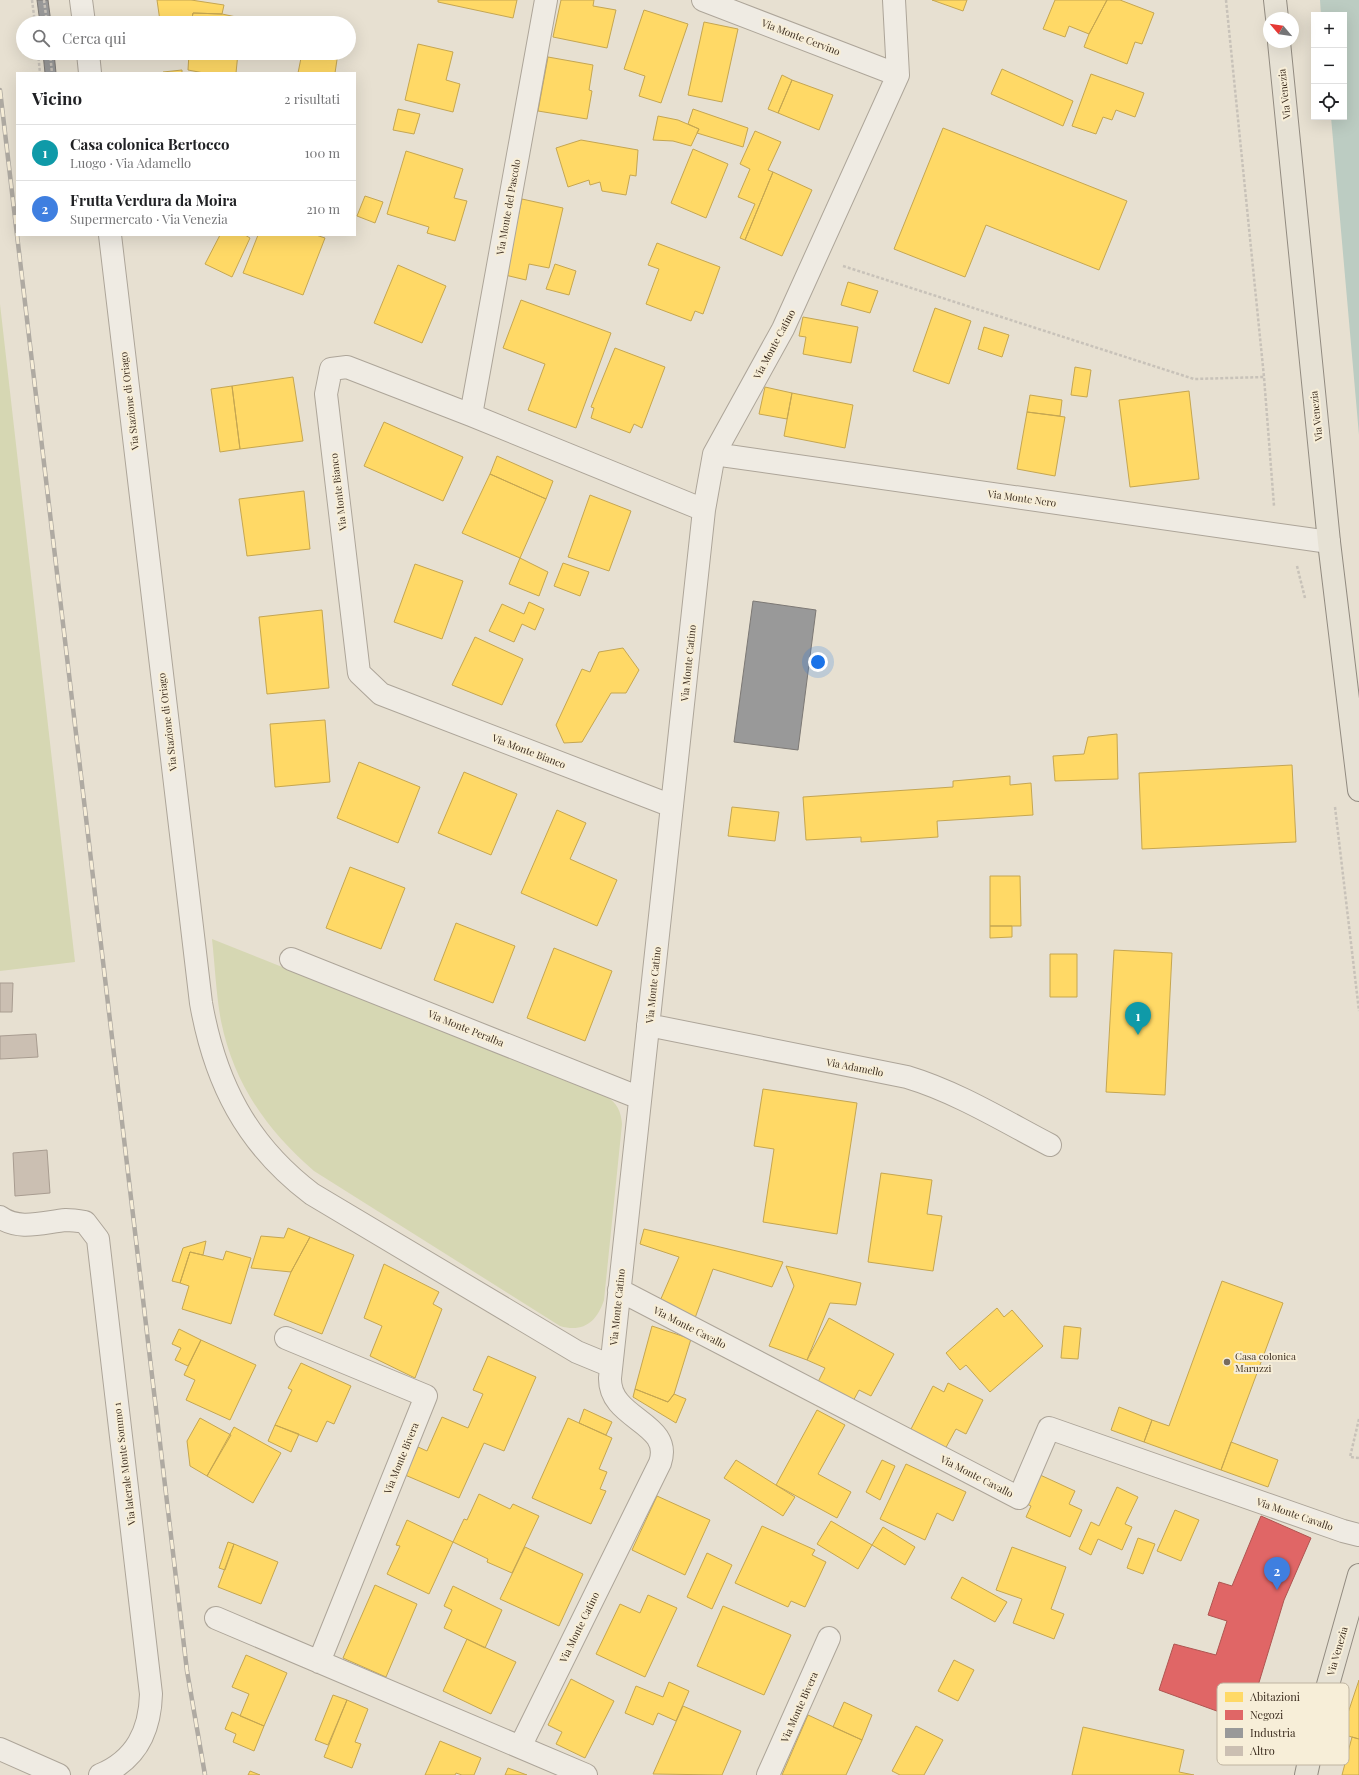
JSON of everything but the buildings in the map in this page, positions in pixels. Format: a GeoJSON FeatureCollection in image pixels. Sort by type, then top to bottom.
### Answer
{"type":"FeatureCollection","features":[{"type":"Feature","properties":{"kind":"main road"},"geometry":{"type":"LineString","coordinates":[[1275,0],[1276,12]]}},
{"type":"Feature","properties":{"kind":"main road","name":"Via Venezia"},"geometry":{"type":"LineString","coordinates":[[1280,48],[1329,542],[1359,790]]}},
{"type":"Feature","properties":{"kind":"main road","name":"Via Venezia"},"geometry":{"type":"LineString","coordinates":[[1328,1683],[1359,1575]]}},
{"type":"Feature","properties":{"kind":"main road","name":"Via Venezia"},"geometry":{"type":"LineString","coordinates":[[1306,1775],[1308,1765]]}},
{"type":"Feature","properties":{"kind":"street"},"geometry":{"type":"LineString","coordinates":[[81,0],[83,16]]}},
{"type":"Feature","properties":{"kind":"street","name":"Via Monte del Pascolo"},"geometry":{"type":"LineString","coordinates":[[471,414],[546,0]]}},
{"type":"Feature","properties":{"kind":"street","name":"Via Monte Cervino"},"geometry":{"type":"LineString","coordinates":[[703,0],[898,75]]}},
{"type":"Feature","properties":{"kind":"street","name":"Via Monte Catino"},"geometry":{"type":"LineString","coordinates":[[520,1747],[662,1456],[662,1446],[656,1434],[622,1407],[614,1396],[610,1383],[704,510],[714,454],[783,330],[898,75],[894,0]]}},
{"type":"Feature","properties":{"kind":"street"},"geometry":{"type":"LineString","coordinates":[[89,60],[90,72]]}},
{"type":"Feature","properties":{"kind":"street","name":"Via Stazione di Oriago"},"geometry":{"type":"LineString","coordinates":[[110,236],[201,1003],[207,1037],[218,1070],[232,1102],[272,1159],[312,1194],[577,1352],[611,1366]]}},
{"type":"Feature","properties":{"kind":"street","name":"Via Monte Bianco"},"geometry":{"type":"LineString","coordinates":[[672,806],[381,694],[359,673],[326,394],[331,369],[347,367],[471,414],[704,510]]}},
{"type":"Feature","properties":{"kind":"street","name":"Via Monte Nero"},"geometry":{"type":"LineString","coordinates":[[714,454],[1329,542]]}},
{"type":"Feature","properties":{"kind":"street","name":"Via Monte Peralba"},"geometry":{"type":"LineString","coordinates":[[291,959],[640,1098]]}},
{"type":"Feature","properties":{"kind":"street","name":"Via Adamello"},"geometry":{"type":"LineString","coordinates":[[648,1026],[930,1084],[1050,1145]]}},
{"type":"Feature","properties":{"kind":"street","name":"Via laterale Monte Sommo 1"},"geometry":{"type":"LineString","coordinates":[[0,1216],[7,1222],[27,1225],[68,1220],[85,1222],[98,1239],[151,1694],[151,1712],[146,1731],[136,1747],[124,1761],[100,1775]]}},
{"type":"Feature","properties":{"kind":"street","name":"Via Monte Cavallo"},"geometry":{"type":"LineString","coordinates":[[619,1290],[1020,1498],[1049,1428],[1343,1531],[1359,1535]]}},
{"type":"Feature","properties":{"kind":"street","name":"Via Monte Bivera"},"geometry":{"type":"LineString","coordinates":[[286,1338],[426,1396],[319,1662]]}},
{"type":"Feature","properties":{"kind":"street"},"geometry":{"type":"LineString","coordinates":[[216,1618],[586,1775]]}},
{"type":"Feature","properties":{"kind":"street","name":"Via Monte Bivera"},"geometry":{"type":"LineString","coordinates":[[768,1775],[829,1638]]}},
{"type":"Feature","properties":{"kind":"street"},"geometry":{"type":"LineString","coordinates":[[0,1749],[58,1775]]}},
{"type":"Feature","properties":{"kind":"path"},"geometry":{"type":"LineString","coordinates":[[32,0],[34,16]]}},
{"type":"Feature","properties":{"kind":"path"},"geometry":{"type":"LineString","coordinates":[[44,0],[45,16]]}},
{"type":"Feature","properties":{"kind":"path"},"geometry":{"type":"LineString","coordinates":[[39,60],[40,72]]}},
{"type":"Feature","properties":{"kind":"path"},"geometry":{"type":"LineString","coordinates":[[51,60],[52,72]]}},
{"type":"Feature","properties":{"kind":"path"},"geometry":{"type":"LineString","coordinates":[[816,258],[1194,379],[1264,377]]}},
{"type":"Feature","properties":{"kind":"path"},"geometry":{"type":"LineString","coordinates":[[1359,1419],[1350,1456],[1359,1458]]}},
{"type":"Feature","properties":{"kind":"green space"},"geometry":{"type":"Polygon","coordinates":[[[0,304],[75,962],[0,971],[0,304]]]}},
{"type":"Feature","properties":{"kind":"green space"},"geometry":{"type":"Polygon","coordinates":[[[212,939],[606,1096],[616,1105],[621,1115],[622,1124],[604,1300],[601,1308],[593,1320],[582,1327],[568,1328],[560,1326],[314,1171],[281,1139],[254,1104],[234,1065],[221,1021],[212,939]]]}},
{"type":"Feature","properties":{"kind":"shaded area"},"geometry":{"type":"Polygon","coordinates":[[[1320,0],[1359,0],[1359,435],[1331,120],[1347,120],[1347,12],[1321,12],[1320,0]]]}},
{"type":"Feature","properties":{"kind":"railway"},"geometry":{"type":"LineString","coordinates":[[0,90],[16,226]]}},
{"type":"Feature","properties":{"kind":"railway"},"geometry":{"type":"LineString","coordinates":[[17,236],[187,1671],[205,1775]]}},
{"type":"Feature","properties":{"kind":"place","name":"Casa colonica Bertocco"},"geometry":{"type":"Point","coordinates":[1138,1035]}},
{"type":"Feature","properties":{"kind":"place","name":"Casa colonica Maruzzi"},"geometry":{"type":"Point","coordinates":[1227,1362]}},
{"type":"Feature","properties":{"kind":"place","name":"Frutta Verdura da Moira"},"geometry":{"type":"Point","coordinates":[1277,1590]}}]}
